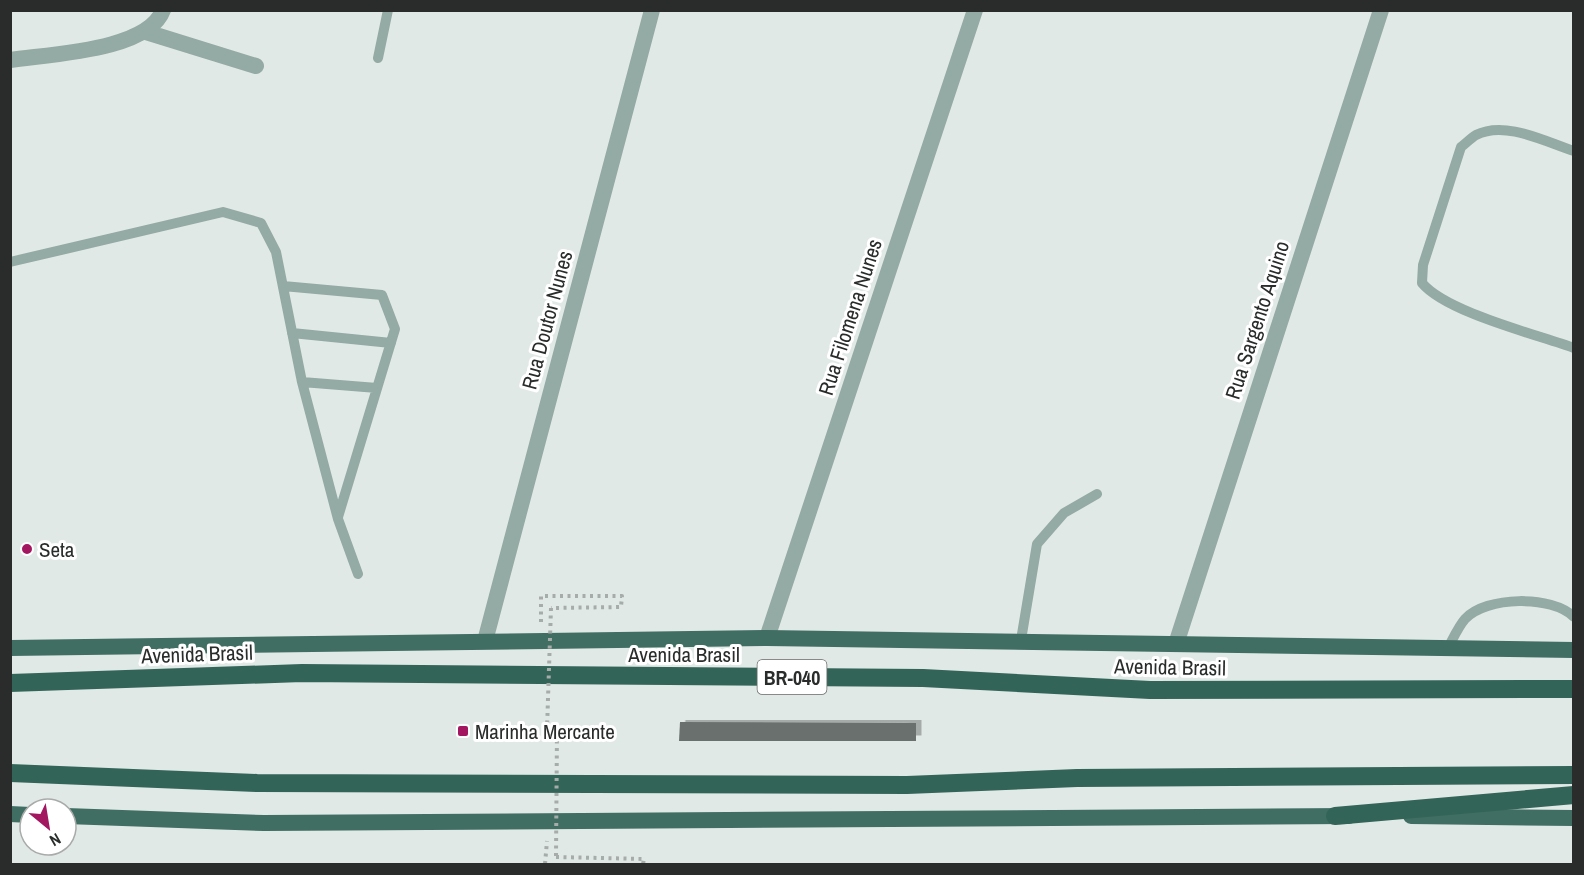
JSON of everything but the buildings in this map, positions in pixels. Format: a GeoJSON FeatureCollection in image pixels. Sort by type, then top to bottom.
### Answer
{"type":"FeatureCollection","features":[{"type":"Feature","properties":{"kind":"highway","name":"Avenida Brasil"},"geometry":{"type":"LineString","coordinates":[[10,648],[767,638],[1574,650]]}},
{"type":"Feature","properties":{"kind":"highway","name":"Avenida Brasil"},"geometry":{"type":"LineString","coordinates":[[10,683],[302,674],[923,678],[1150,690],[1574,689]]}},
{"type":"Feature","properties":{"kind":"highway"},"geometry":{"type":"LineString","coordinates":[[10,773],[257,783],[907,785],[1077,778],[1574,775]]}},
{"type":"Feature","properties":{"kind":"highway"},"geometry":{"type":"LineString","coordinates":[[1335,816],[1574,795]]}},
{"type":"Feature","properties":{"kind":"highway"},"geometry":{"type":"LineString","coordinates":[[78,816],[264,824],[1335,816],[1574,818]]}},
{"type":"Feature","properties":{"kind":"street"},"geometry":{"type":"LineString","coordinates":[[10,60],[127,42],[146,32],[163,10]]}},
{"type":"Feature","properties":{"kind":"street","name":"Rua Doutor Nunes"},"geometry":{"type":"LineString","coordinates":[[485,642],[652,10]]}},
{"type":"Feature","properties":{"kind":"street","name":"Rua Filomena Nunes"},"geometry":{"type":"LineString","coordinates":[[767,638],[975,10]]}},
{"type":"Feature","properties":{"kind":"street","name":"Rua Sargento Aquino"},"geometry":{"type":"LineString","coordinates":[[1176,644],[1381,10]]}},
{"type":"Feature","properties":{"kind":"street"},"geometry":{"type":"LineString","coordinates":[[146,32],[256,66]]}},
{"type":"Feature","properties":{"kind":"lane"},"geometry":{"type":"LineString","coordinates":[[378,58],[388,10]]}},
{"type":"Feature","properties":{"kind":"lane"},"geometry":{"type":"LineString","coordinates":[[1574,151],[1516,133],[1495,130],[1476,135],[1461,147],[1423,266],[1422,283],[1431,294],[1452,305],[1574,348]]}},
{"type":"Feature","properties":{"kind":"lane"},"geometry":{"type":"LineString","coordinates":[[10,262],[223,212],[261,223],[276,252],[302,382],[338,519],[358,574]]}},
{"type":"Feature","properties":{"kind":"lane"},"geometry":{"type":"LineString","coordinates":[[283,285],[382,295],[395,329],[338,519]]}},
{"type":"Feature","properties":{"kind":"lane"},"geometry":{"type":"LineString","coordinates":[[292,333],[391,343]]}},
{"type":"Feature","properties":{"kind":"lane"},"geometry":{"type":"LineString","coordinates":[[302,382],[377,388]]}},
{"type":"Feature","properties":{"kind":"lane"},"geometry":{"type":"LineString","coordinates":[[1021,640],[1037,544],[1064,513],[1097,494]]}},
{"type":"Feature","properties":{"kind":"lane"},"geometry":{"type":"LineString","coordinates":[[1448,648],[1465,619],[1486,606],[1541,601],[1565,608],[1574,617]]}},
{"type":"Feature","properties":{"kind":"path"},"geometry":{"type":"LineString","coordinates":[[540,642],[542,596],[622,596],[621,607],[550,608],[547,729],[557,729],[556,857],[644,858],[643,864]]}},
{"type":"Feature","properties":{"kind":"place","name":"Seta"},"geometry":{"type":"Point","coordinates":[27,549]}},
{"type":"Feature","properties":{"kind":"place","name":"Marinha Mercante"},"geometry":{"type":"Point","coordinates":[463,731]}}]}
